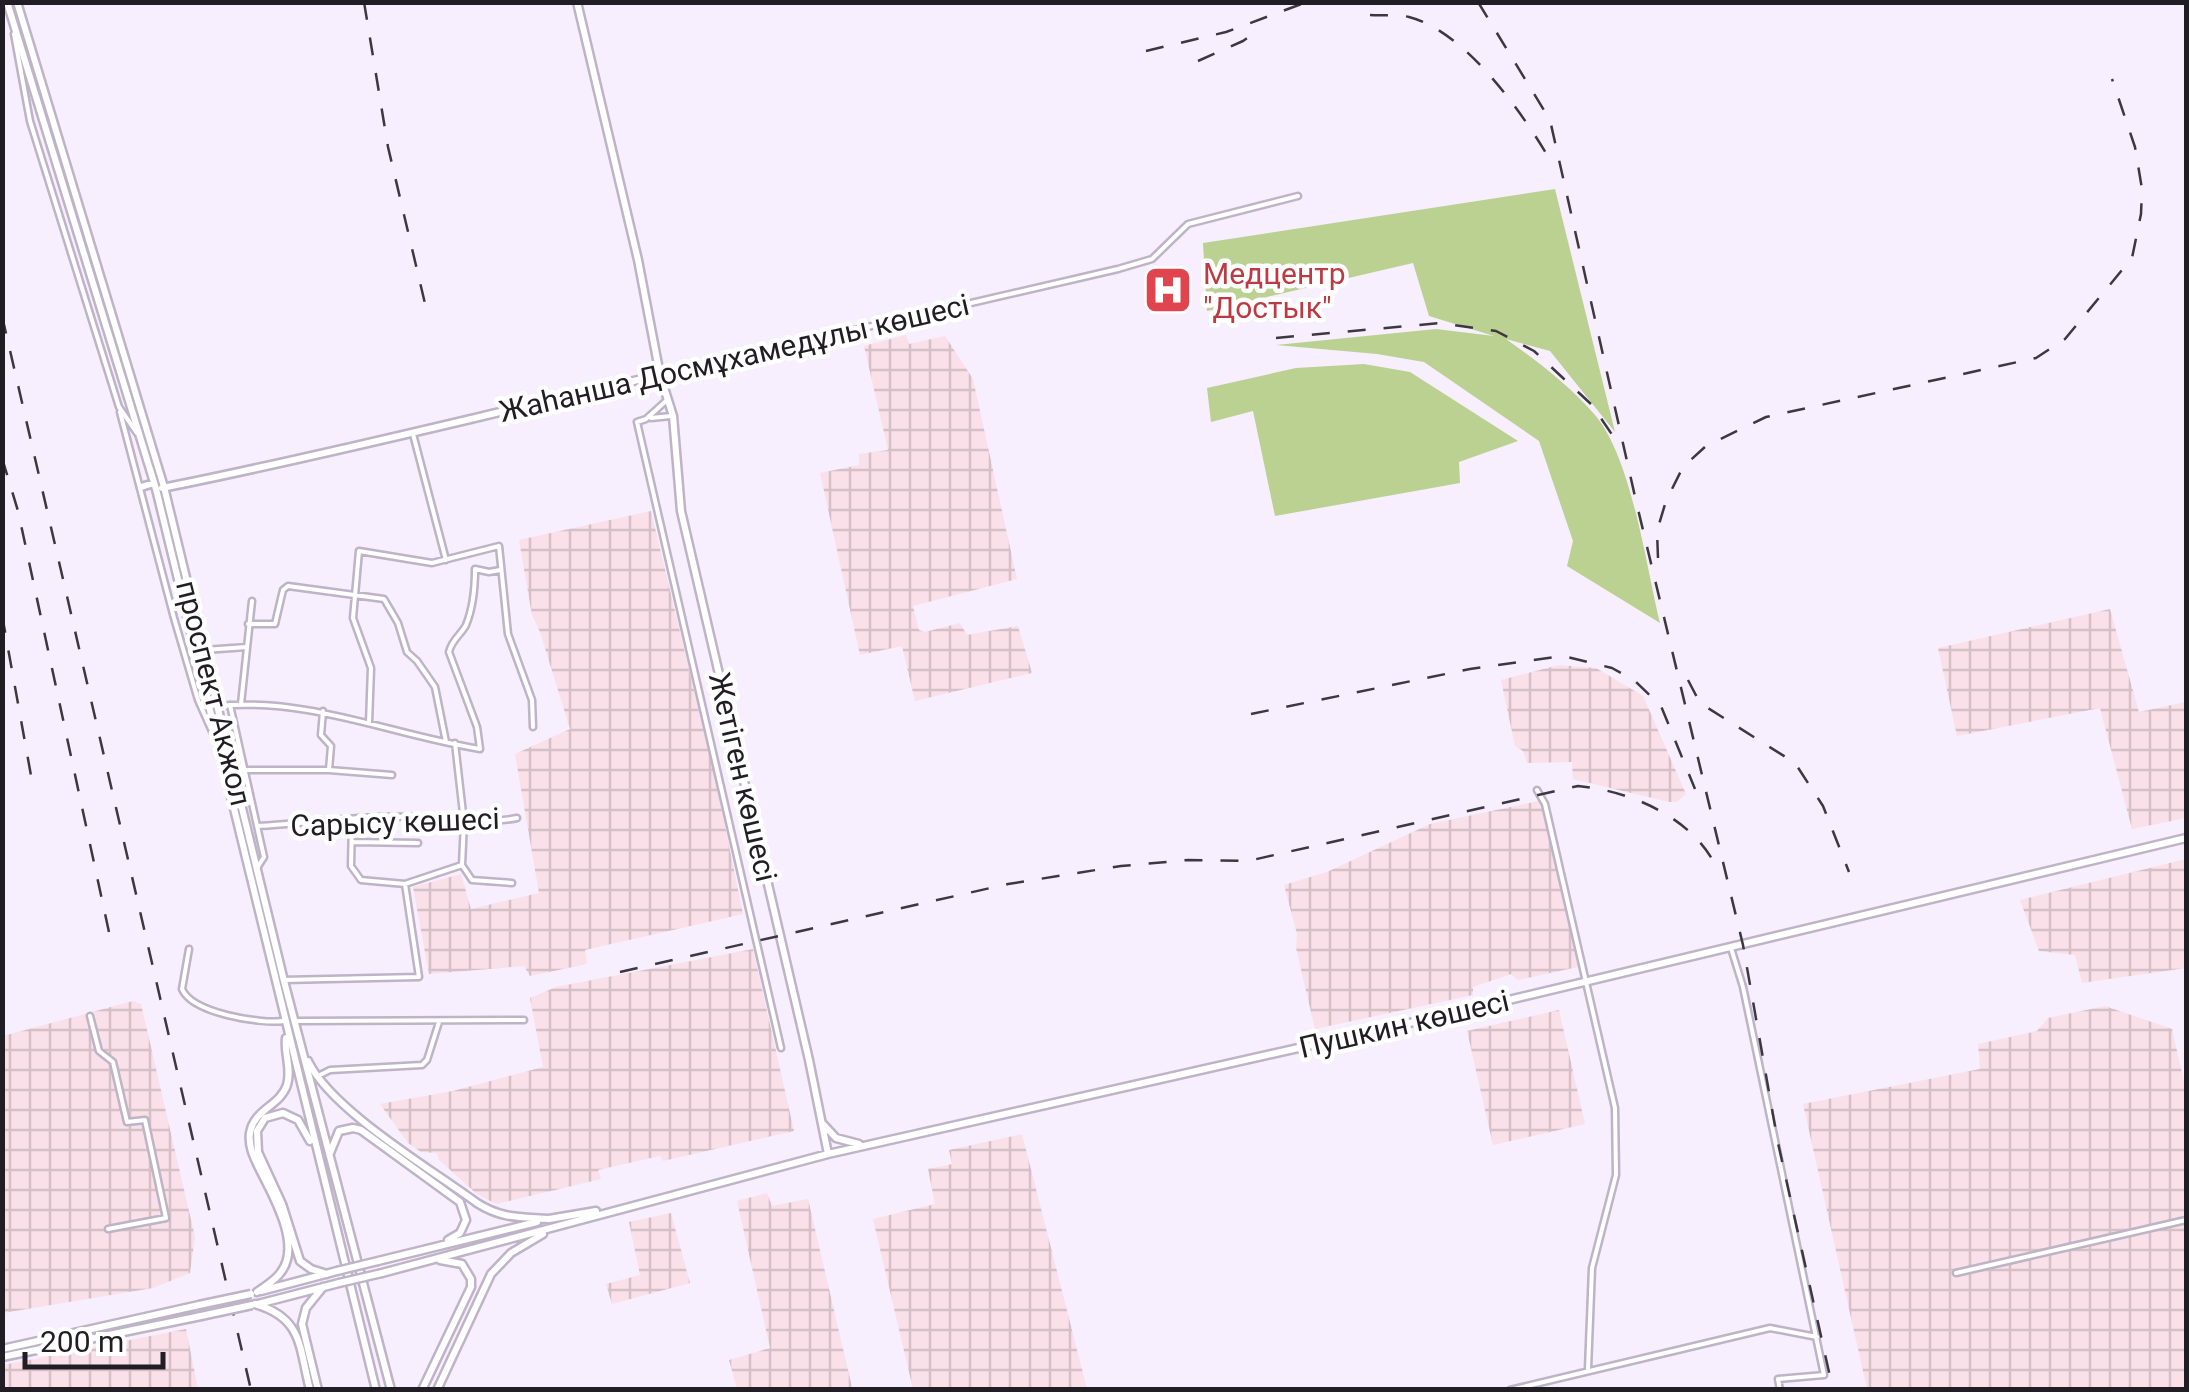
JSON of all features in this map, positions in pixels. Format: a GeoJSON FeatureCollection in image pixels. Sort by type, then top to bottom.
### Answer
{"type":"FeatureCollection","features":[{"type":"Feature","properties":{"kind":"main road","name":"проспект Акжол"},"geometry":{"type":"LineString","coordinates":[[8,2],[80,226],[204,650],[257,868],[280,980],[286,1032],[376,1390]]}},
{"type":"Feature","properties":{"kind":"main road","name":"проспект Акжол"},"geometry":{"type":"LineString","coordinates":[[18,2],[158,489],[215,739],[392,1388]]}},
{"type":"Feature","properties":{"kind":"main road","name":"Жетіген көшесі"},"geometry":{"type":"LineString","coordinates":[[577,2],[638,260],[660,375],[673,416],[685,528],[828,1154]]}},
{"type":"Feature","properties":{"kind":"main road","name":"Жаһанша Досмұхамедұлы көшесі"},"geometry":{"type":"LineString","coordinates":[[158,489],[269,468],[660,375]]}},
{"type":"Feature","properties":{"kind":"main road"},"geometry":{"type":"LineString","coordinates":[[140,487],[158,489]]}},
{"type":"Feature","properties":{"kind":"main road"},"geometry":{"type":"LineString","coordinates":[[144,500],[158,489]]}},
{"type":"Feature","properties":{"kind":"main road","name":"Пушкин көшесі"},"geometry":{"type":"LineString","coordinates":[[622,1207],[828,1154],[1586,982],[2186,838]]}},
{"type":"Feature","properties":{"kind":"main road"},"geometry":{"type":"LineString","coordinates":[[254,1293],[284,1270],[288,1258],[278,1207],[253,1154],[250,1138],[254,1120],[286,1088],[286,1032]]}},
{"type":"Feature","properties":{"kind":"main road"},"geometry":{"type":"LineString","coordinates":[[302,1047],[317,1078],[342,1104],[484,1208],[516,1219],[550,1219]]}},
{"type":"Feature","properties":{"kind":"main road"},"geometry":{"type":"LineString","coordinates":[[314,1146],[298,1120],[283,1113],[265,1118],[256,1132],[258,1152],[282,1204],[300,1261],[311,1270],[327,1274]]}},
{"type":"Feature","properties":{"kind":"main road"},"geometry":{"type":"LineString","coordinates":[[822,1123],[836,1138],[865,1146]]}},
{"type":"Feature","properties":{"kind":"main road"},"geometry":{"type":"LineString","coordinates":[[330,1157],[331,1144],[339,1131],[361,1130],[460,1202],[466,1213],[464,1227],[438,1245]]}},
{"type":"Feature","properties":{"kind":"main road"},"geometry":{"type":"LineString","coordinates":[[2,1357],[438,1245],[622,1207]]}},
{"type":"Feature","properties":{"kind":"main road"},"geometry":{"type":"LineString","coordinates":[[2,1349],[254,1305],[622,1207]]}},
{"type":"Feature","properties":{"kind":"main road"},"geometry":{"type":"LineString","coordinates":[[437,1390],[495,1269],[517,1248],[550,1229]]}},
{"type":"Feature","properties":{"kind":"main road"},"geometry":{"type":"LineString","coordinates":[[422,1390],[471,1287],[462,1264],[434,1260]]}},
{"type":"Feature","properties":{"kind":"main road"},"geometry":{"type":"LineString","coordinates":[[318,1390],[302,1323],[306,1308],[323,1288]]}},
{"type":"Feature","properties":{"kind":"main road"},"geometry":{"type":"LineString","coordinates":[[254,1305],[282,1313],[291,1324],[310,1390]]}},
{"type":"Feature","properties":{"kind":"street"},"geometry":{"type":"LineString","coordinates":[[12,19],[30,121],[119,407],[193,683],[215,739]]}},
{"type":"Feature","properties":{"kind":"street","name":"Жаһанша Досмұхамедұлы көшесі"},"geometry":{"type":"LineString","coordinates":[[660,375],[1152,260],[1188,224],[1298,196]]}},
{"type":"Feature","properties":{"kind":"street"},"geometry":{"type":"LineString","coordinates":[[646,419],[668,399]]}},
{"type":"Feature","properties":{"kind":"street"},"geometry":{"type":"LineString","coordinates":[[119,407],[141,439]]}},
{"type":"Feature","properties":{"kind":"street"},"geometry":{"type":"LineString","coordinates":[[673,416],[637,422],[782,1048]]}},
{"type":"Feature","properties":{"kind":"street"},"geometry":{"type":"LineString","coordinates":[[412,431],[446,560]]}},
{"type":"Feature","properties":{"kind":"street"},"geometry":{"type":"LineString","coordinates":[[369,724],[372,674],[354,626],[353,592],[359,551],[432,563],[499,546],[508,634],[532,700],[534,727]]}},
{"type":"Feature","properties":{"kind":"street"},"geometry":{"type":"LineString","coordinates":[[218,706],[241,704],[323,711],[480,749],[449,652],[452,640],[467,622],[476,584],[474,554]]}},
{"type":"Feature","properties":{"kind":"street"},"geometry":{"type":"LineString","coordinates":[[475,568],[500,570]]}},
{"type":"Feature","properties":{"kind":"street"},"geometry":{"type":"LineString","coordinates":[[248,624],[275,624],[283,590],[288,586],[384,598],[398,623],[407,652],[435,687],[446,742]]}},
{"type":"Feature","properties":{"kind":"street"},"geometry":{"type":"LineString","coordinates":[[241,704],[252,601]]}},
{"type":"Feature","properties":{"kind":"street"},"geometry":{"type":"LineString","coordinates":[[204,650],[247,647]]}},
{"type":"Feature","properties":{"kind":"street"},"geometry":{"type":"LineString","coordinates":[[230,705],[258,826]]}},
{"type":"Feature","properties":{"kind":"street"},"geometry":{"type":"LineString","coordinates":[[323,711],[321,735],[330,746],[329,770]]}},
{"type":"Feature","properties":{"kind":"street"},"geometry":{"type":"LineString","coordinates":[[455,743],[464,822],[462,865],[472,880],[512,883]]}},
{"type":"Feature","properties":{"kind":"street"},"geometry":{"type":"LineString","coordinates":[[245,770],[392,775]]}},
{"type":"Feature","properties":{"kind":"street"},"geometry":{"type":"LineString","coordinates":[[1537,790],[1545,804],[1615,1108],[1616,1175],[1592,1268],[1588,1369]]}},
{"type":"Feature","properties":{"kind":"street","name":"Сарысу көшесі"},"geometry":{"type":"LineString","coordinates":[[257,868],[264,858],[258,826],[416,817],[477,824],[517,818]]}},
{"type":"Feature","properties":{"kind":"street"},"geometry":{"type":"LineString","coordinates":[[352,820],[351,866],[361,880],[405,884],[462,865]]}},
{"type":"Feature","properties":{"kind":"street"},"geometry":{"type":"LineString","coordinates":[[352,842],[418,843]]}},
{"type":"Feature","properties":{"kind":"street"},"geometry":{"type":"LineString","coordinates":[[280,980],[419,977],[405,884]]}},
{"type":"Feature","properties":{"kind":"street"},"geometry":{"type":"LineString","coordinates":[[1731,948],[1748,1007],[1824,1375],[1778,1379],[1780,1390]]}},
{"type":"Feature","properties":{"kind":"street"},"geometry":{"type":"LineString","coordinates":[[189,949],[182,989],[190,1001],[247,1020],[284,1021]]}},
{"type":"Feature","properties":{"kind":"street"},"geometry":{"type":"LineString","coordinates":[[90,1016],[100,1050],[113,1062],[128,1122],[145,1120],[166,1218],[108,1229]]}},
{"type":"Feature","properties":{"kind":"street"},"geometry":{"type":"LineString","coordinates":[[317,1078],[330,1070],[422,1064],[427,1060],[440,1020]]}},
{"type":"Feature","properties":{"kind":"street"},"geometry":{"type":"LineString","coordinates":[[295,1021],[524,1020]]}},
{"type":"Feature","properties":{"kind":"street"},"geometry":{"type":"LineString","coordinates":[[1956,1272],[2186,1220]]}},
{"type":"Feature","properties":{"kind":"street"},"geometry":{"type":"LineString","coordinates":[[1510,1390],[1770,1328],[1817,1337]]}},
{"type":"Feature","properties":{"kind":"shaded area"},"geometry":{"type":"Polygon","coordinates":[[[906,335],[909,344],[945,336],[973,379],[1017,579],[913,606],[919,630],[960,623],[967,635],[1018,626],[1032,673],[915,701],[902,646],[860,655],[820,473],[859,465],[859,454],[888,450],[864,346],[906,335]]]}},
{"type":"Feature","properties":{"kind":"shaded area"},"geometry":{"type":"Polygon","coordinates":[[[651,511],[716,782],[743,914],[585,950],[587,964],[530,976],[524,966],[429,974],[413,887],[461,874],[471,909],[539,893],[515,754],[570,729],[532,615],[519,540],[651,511]]]}},
{"type":"Feature","properties":{"kind":"shaded area"},"geometry":{"type":"Polygon","coordinates":[[[2110,609],[2139,712],[2186,702],[2186,818],[2132,829],[2100,708],[1957,736],[1938,648],[2110,609]]]}},
{"type":"Feature","properties":{"kind":"shaded area"},"geometry":{"type":"Polygon","coordinates":[[[1559,665],[1596,668],[1643,696],[1686,794],[1677,802],[1669,802],[1573,779],[1572,762],[1527,763],[1523,751],[1515,746],[1501,680],[1559,665]]]}},
{"type":"Feature","properties":{"kind":"shaded area"},"geometry":{"type":"Polygon","coordinates":[[[1539,801],[1545,807],[1578,967],[1518,980],[1511,974],[1473,987],[1473,995],[1315,1029],[1284,885],[1327,872],[1430,824],[1539,801]]]}},
{"type":"Feature","properties":{"kind":"shaded area"},"geometry":{"type":"Polygon","coordinates":[[[2186,859],[2186,968],[2082,983],[2075,955],[2039,951],[2020,900],[2186,859]]]}},
{"type":"Feature","properties":{"kind":"shaded area"},"geometry":{"type":"Polygon","coordinates":[[[753,949],[794,1131],[663,1161],[660,1156],[598,1170],[601,1179],[496,1204],[477,1194],[439,1160],[437,1153],[421,1152],[408,1143],[380,1104],[453,1091],[543,1067],[530,998],[556,987],[753,949]]]}},
{"type":"Feature","properties":{"kind":"shaded area"},"geometry":{"type":"Polygon","coordinates":[[[133,1001],[141,1004],[195,1237],[190,1273],[153,1288],[3,1313],[3,1036],[133,1001]]]}},
{"type":"Feature","properties":{"kind":"shaded area"},"geometry":{"type":"Polygon","coordinates":[[[2105,1006],[2172,1029],[2186,1090],[2186,1389],[1867,1389],[1803,1104],[1980,1069],[1978,1044],[2037,1031],[2048,1018],[2105,1006]]]}},
{"type":"Feature","properties":{"kind":"shaded area"},"geometry":{"type":"Polygon","coordinates":[[[1559,1010],[1585,1124],[1493,1145],[1467,1031],[1559,1010]]]}},
{"type":"Feature","properties":{"kind":"shaded area"},"geometry":{"type":"Polygon","coordinates":[[[1022,1134],[1087,1389],[913,1389],[873,1219],[935,1204],[928,1169],[952,1164],[949,1150],[1022,1134]]]}},
{"type":"Feature","properties":{"kind":"shaded area"},"geometry":{"type":"Polygon","coordinates":[[[767,1193],[772,1206],[808,1199],[852,1387],[737,1389],[729,1360],[770,1348],[737,1201],[767,1193]]]}},
{"type":"Feature","properties":{"kind":"shaded area"},"geometry":{"type":"Polygon","coordinates":[[[671,1213],[690,1283],[612,1304],[606,1284],[640,1275],[629,1222],[671,1213]]]}},
{"type":"Feature","properties":{"kind":"shaded area"},"geometry":{"type":"Polygon","coordinates":[[[186,1329],[198,1389],[3,1389],[3,1365],[186,1329]]]}},
{"type":"Feature","properties":{"kind":"green space"},"geometry":{"type":"Polygon","coordinates":[[[1555,189],[1615,432],[1550,351],[1506,339],[1575,394],[1608,434],[1628,485],[1660,623],[1567,566],[1573,541],[1539,441],[1424,362],[1276,345],[1436,329],[1494,336],[1429,316],[1413,263],[1207,311],[1203,243],[1555,189]]]}},
{"type":"Feature","properties":{"kind":"green space"},"geometry":{"type":"Polygon","coordinates":[[[1364,364],[1410,372],[1518,441],[1459,462],[1460,483],[1275,516],[1253,411],[1211,422],[1207,388],[1296,368],[1364,364]]]}},
{"type":"Feature","properties":{"kind":"railway"},"geometry":{"type":"LineString","coordinates":[[364,2],[388,147],[427,312]]}},
{"type":"Feature","properties":{"kind":"railway"},"geometry":{"type":"LineString","coordinates":[[1146,51],[1226,32],[1307,2]]}},
{"type":"Feature","properties":{"kind":"railway"},"geometry":{"type":"LineString","coordinates":[[1478,2],[1550,120],[1636,501],[1743,945],[1778,1143],[1833,1390]]}},
{"type":"Feature","properties":{"kind":"railway"},"geometry":{"type":"LineString","coordinates":[[1370,15],[1409,17],[1452,40],[1492,78],[1553,165]]}},
{"type":"Feature","properties":{"kind":"railway"},"geometry":{"type":"LineString","coordinates":[[1198,61],[1260,29]]}},
{"type":"Feature","properties":{"kind":"railway"},"geometry":{"type":"LineString","coordinates":[[1658,558],[1657,531],[1666,501],[1683,467],[1706,446],[1766,417],[2036,358],[2065,339],[2132,258],[2141,214],[2142,189],[2135,147],[2112,79]]}},
{"type":"Feature","properties":{"kind":"railway"},"geometry":{"type":"LineString","coordinates":[[2,316],[251,1390]]}},
{"type":"Feature","properties":{"kind":"railway"},"geometry":{"type":"LineString","coordinates":[[1276,338],[1440,323],[1496,331],[1534,351],[1592,405],[1617,442]]}},
{"type":"Feature","properties":{"kind":"railway"},"geometry":{"type":"LineString","coordinates":[[2,458],[18,511],[112,946]]}},
{"type":"Feature","properties":{"kind":"railway"},"geometry":{"type":"LineString","coordinates":[[2,615],[32,781]]}},
{"type":"Feature","properties":{"kind":"railway"},"geometry":{"type":"LineString","coordinates":[[1251,714],[1470,669],[1563,656],[1612,668],[1634,680],[1661,706],[1695,789]]}},
{"type":"Feature","properties":{"kind":"railway"},"geometry":{"type":"LineString","coordinates":[[1688,680],[1700,703],[1795,763],[1823,806],[1849,872]]}},
{"type":"Feature","properties":{"kind":"railway"},"geometry":{"type":"LineString","coordinates":[[620,972],[1008,884],[1121,866],[1188,860],[1248,861],[1578,786],[1620,794],[1660,811],[1695,837],[1719,873]]}},
{"type":"Feature","properties":{"kind":"place","name":"Медцентр \"Достык\""},"geometry":{"type":"Point","coordinates":[1168,290]}}]}
